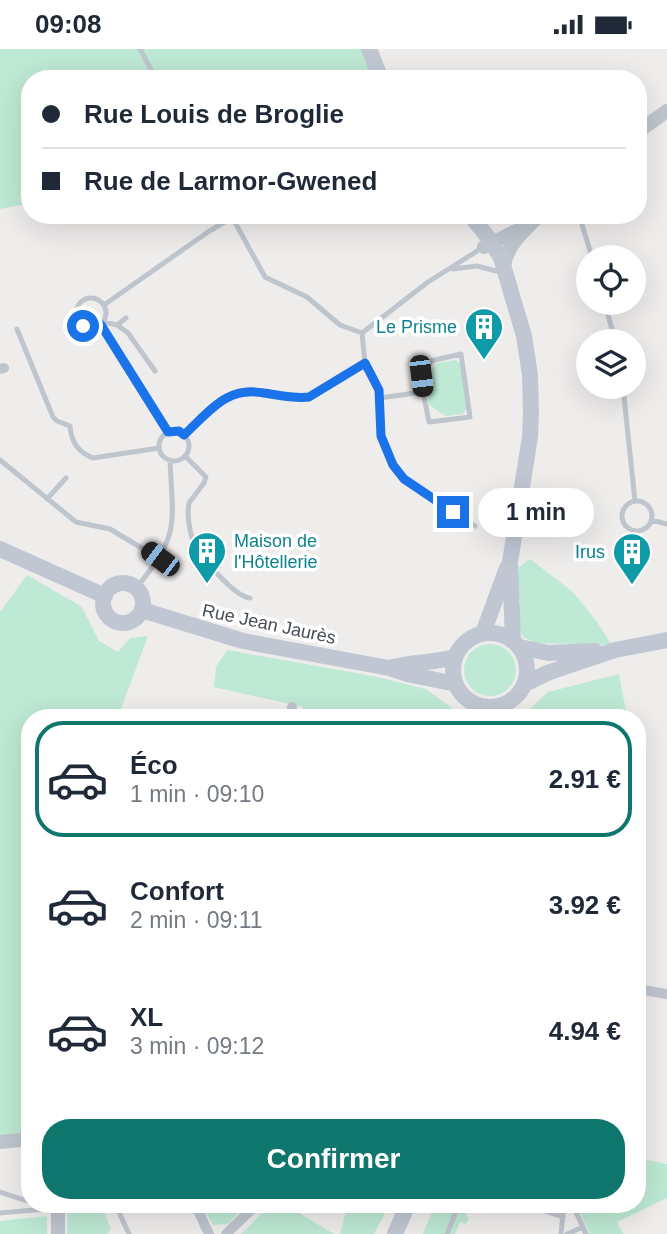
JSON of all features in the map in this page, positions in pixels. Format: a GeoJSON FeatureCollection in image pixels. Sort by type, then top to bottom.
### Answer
{"type":"FeatureCollection","features":[{"type":"Feature","properties":{"kind":"main road"},"geometry":{"type":"LineString","coordinates":[[369,49],[377,70]]}},
{"type":"Feature","properties":{"kind":"main road"},"geometry":{"type":"LineString","coordinates":[[475,224],[512,293],[524,336],[530,375],[531,413],[510,562],[483,633]]}},
{"type":"Feature","properties":{"kind":"main road"},"geometry":{"type":"LineString","coordinates":[[0,549],[105,596]]}},
{"type":"Feature","properties":{"kind":"main road"},"geometry":{"type":"LineString","coordinates":[[504,709],[525,684],[527,665],[517,644],[510,562]]}},
{"type":"Feature","properties":{"kind":"main road"},"geometry":{"type":"LineString","coordinates":[[131,585],[136,588],[143,598],[139,616],[129,623],[116,622],[106,614],[105,596],[113,586],[131,585]]}},
{"type":"Feature","properties":{"kind":"main road","name":"Rue Jean Jaurès"},"geometry":{"type":"LineString","coordinates":[[142,610],[243,641],[389,667],[407,674],[456,684]]}},
{"type":"Feature","properties":{"kind":"main road"},"geometry":{"type":"LineString","coordinates":[[475,709],[456,684],[453,666],[462,646],[471,638],[483,633],[499,634],[517,644],[548,653],[615,650]]}},
{"type":"Feature","properties":{"kind":"main road"},"geometry":{"type":"LineString","coordinates":[[525,684],[547,673],[615,650],[667,640]]}},
{"type":"Feature","properties":{"kind":"main road","name":"Rue Jean Jaurès"},"geometry":{"type":"LineString","coordinates":[[389,667],[406,663],[438,662],[455,657]]}},
{"type":"Feature","properties":{"kind":"main road"},"geometry":{"type":"LineString","coordinates":[[395,1234],[404,1213]]}},
{"type":"Feature","properties":{"kind":"street"},"geometry":{"type":"LineString","coordinates":[[647,126],[665,116]]}},
{"type":"Feature","properties":{"kind":"street"},"geometry":{"type":"LineString","coordinates":[[487,244],[527,224]]}},
{"type":"Feature","properties":{"kind":"street"},"geometry":{"type":"LineString","coordinates":[[500,269],[506,256],[532,224]]}},
{"type":"Feature","properties":{"kind":"street"},"geometry":{"type":"LineString","coordinates":[[646,990],[667,993]]}},
{"type":"Feature","properties":{"kind":"street"},"geometry":{"type":"LineString","coordinates":[[0,1142],[21,1140]]}},
{"type":"Feature","properties":{"kind":"street"},"geometry":{"type":"LineString","coordinates":[[55,1213],[58,1234]]}},
{"type":"Feature","properties":{"kind":"street"},"geometry":{"type":"LineString","coordinates":[[199,1213],[209,1234]]}},
{"type":"Feature","properties":{"kind":"street"},"geometry":{"type":"LineString","coordinates":[[226,1234],[248,1213]]}},
{"type":"Feature","properties":{"kind":"lane"},"geometry":{"type":"LineString","coordinates":[[140,49],[151,70]]}},
{"type":"Feature","properties":{"kind":"lane"},"geometry":{"type":"LineString","coordinates":[[104,305],[221,224]]}},
{"type":"Feature","properties":{"kind":"lane"},"geometry":{"type":"LineString","coordinates":[[237,224],[265,277],[307,297],[340,325],[362,333]]}},
{"type":"Feature","properties":{"kind":"lane"},"geometry":{"type":"LineString","coordinates":[[582,224],[588,245]]}},
{"type":"Feature","properties":{"kind":"lane"},"geometry":{"type":"LineString","coordinates":[[362,333],[428,282],[487,244]]}},
{"type":"Feature","properties":{"kind":"lane"},"geometry":{"type":"LineString","coordinates":[[450,269],[477,265],[500,269]]}},
{"type":"Feature","properties":{"kind":"lane"},"geometry":{"type":"LineString","coordinates":[[90,297],[104,305],[106,316],[95,328],[83,326],[76,317],[81,301],[90,297]]}},
{"type":"Feature","properties":{"kind":"lane"},"geometry":{"type":"LineString","coordinates":[[117,325],[125,318]]}},
{"type":"Feature","properties":{"kind":"lane"},"geometry":{"type":"LineString","coordinates":[[102,323],[117,325],[128,333],[155,371]]}},
{"type":"Feature","properties":{"kind":"lane"},"geometry":{"type":"LineString","coordinates":[[102,323],[168,432]]}},
{"type":"Feature","properties":{"kind":"lane"},"geometry":{"type":"LineString","coordinates":[[17,328],[53,417],[70,426],[73,441],[86,454],[93,458],[159,448]]}},
{"type":"Feature","properties":{"kind":"lane"},"geometry":{"type":"LineString","coordinates":[[362,333],[365,363],[377,382],[380,398],[381,436],[393,465],[404,479],[475,527]]}},
{"type":"Feature","properties":{"kind":"lane"},"geometry":{"type":"LineString","coordinates":[[461,354],[470,417],[429,422],[422,392],[421,376],[431,361],[461,354]]}},
{"type":"Feature","properties":{"kind":"lane"},"geometry":{"type":"LineString","coordinates":[[184,435],[219,403],[240,391],[309,397],[365,363]]}},
{"type":"Feature","properties":{"kind":"lane"},"geometry":{"type":"LineString","coordinates":[[380,398],[422,392]]}},
{"type":"Feature","properties":{"kind":"lane"},"geometry":{"type":"LineString","coordinates":[[624,399],[635,501]]}},
{"type":"Feature","properties":{"kind":"lane"},"geometry":{"type":"LineString","coordinates":[[179,431],[184,435],[189,447],[185,456],[170,460],[163,457],[159,448],[160,438],[168,432],[179,431]]}},
{"type":"Feature","properties":{"kind":"lane"},"geometry":{"type":"LineString","coordinates":[[185,456],[205,477],[204,483],[189,503],[193,540],[204,558],[239,594],[250,598]]}},
{"type":"Feature","properties":{"kind":"lane"},"geometry":{"type":"LineString","coordinates":[[0,460],[76,522],[110,529],[160,559]]}},
{"type":"Feature","properties":{"kind":"lane"},"geometry":{"type":"LineString","coordinates":[[136,588],[160,559],[169,541],[173,525],[170,460]]}},
{"type":"Feature","properties":{"kind":"lane"},"geometry":{"type":"LineString","coordinates":[[47,499],[66,478]]}},
{"type":"Feature","properties":{"kind":"lane"},"geometry":{"type":"LineString","coordinates":[[635,501],[647,505],[651,520],[641,530],[632,530],[625,525],[623,510],[635,501]]}},
{"type":"Feature","properties":{"kind":"lane"},"geometry":{"type":"LineString","coordinates":[[651,520],[667,524]]}},
{"type":"Feature","properties":{"kind":"lane"},"geometry":{"type":"LineString","coordinates":[[0,1192],[21,1199]]}},
{"type":"Feature","properties":{"kind":"lane"},"geometry":{"type":"LineString","coordinates":[[0,1213],[21,1211]]}},
{"type":"Feature","properties":{"kind":"lane"},"geometry":{"type":"LineString","coordinates":[[119,1213],[129,1234]]}},
{"type":"Feature","properties":{"kind":"lane"},"geometry":{"type":"LineString","coordinates":[[447,1234],[455,1213]]}},
{"type":"Feature","properties":{"kind":"lane"},"geometry":{"type":"LineString","coordinates":[[551,1213],[563,1217]]}},
{"type":"Feature","properties":{"kind":"lane"},"geometry":{"type":"LineString","coordinates":[[561,1234],[563,1213]]}},
{"type":"Feature","properties":{"kind":"lane"},"geometry":{"type":"LineString","coordinates":[[576,1213],[586,1234]]}},
{"type":"Feature","properties":{"kind":"lane"},"geometry":{"type":"LineString","coordinates":[[567,1234],[583,1227]]}},
{"type":"Feature","properties":{"kind":"green space"},"geometry":{"type":"Polygon","coordinates":[[[0,49],[363,49],[370,70],[21,70],[21,205],[0,209],[0,49]]]}},
{"type":"Feature","properties":{"kind":"green space"},"geometry":{"type":"Polygon","coordinates":[[[456,360],[463,366],[469,405],[463,414],[446,416],[429,405],[425,377],[437,363],[456,360]]]}},
{"type":"Feature","properties":{"kind":"green space"},"geometry":{"type":"Polygon","coordinates":[[[530,559],[573,592],[612,645],[536,643],[523,637],[516,622],[520,602],[517,584],[519,567],[530,559]]]}},
{"type":"Feature","properties":{"kind":"green space"},"geometry":{"type":"Polygon","coordinates":[[[27,575],[82,607],[99,641],[118,652],[130,638],[148,636],[121,709],[21,709],[21,1146],[0,1148],[0,612],[27,575]]]}},
{"type":"Feature","properties":{"kind":"green space"},"geometry":{"type":"Polygon","coordinates":[[[490,644],[509,651],[516,670],[509,689],[490,696],[471,689],[464,670],[471,651],[490,644]]]}},
{"type":"Feature","properties":{"kind":"green space"},"geometry":{"type":"Polygon","coordinates":[[[227,650],[373,676],[426,689],[453,709],[303,709],[214,687],[216,667],[227,650]]]}},
{"type":"Feature","properties":{"kind":"green space"},"geometry":{"type":"Polygon","coordinates":[[[619,674],[626,709],[530,709],[548,692],[619,674]]]}},
{"type":"Feature","properties":{"kind":"green space"},"geometry":{"type":"Polygon","coordinates":[[[646,1159],[667,1164],[667,1198],[646,1208],[646,1159]]]}},
{"type":"Feature","properties":{"kind":"green space"},"geometry":{"type":"Polygon","coordinates":[[[68,1213],[104,1213],[111,1228],[108,1234],[67,1234],[68,1213]]]}},
{"type":"Feature","properties":{"kind":"green space"},"geometry":{"type":"Polygon","coordinates":[[[206,1213],[239,1213],[228,1224],[213,1225],[206,1213]]]}},
{"type":"Feature","properties":{"kind":"green space"},"geometry":{"type":"Polygon","coordinates":[[[262,1213],[299,1213],[334,1234],[241,1234],[262,1213]]]}},
{"type":"Feature","properties":{"kind":"green space"},"geometry":{"type":"Polygon","coordinates":[[[346,1213],[385,1213],[374,1234],[340,1234],[346,1213]]]}},
{"type":"Feature","properties":{"kind":"green space"},"geometry":{"type":"Polygon","coordinates":[[[431,1213],[467,1213],[469,1218],[466,1224],[460,1222],[455,1234],[423,1234],[431,1213]]]}},
{"type":"Feature","properties":{"kind":"green space"},"geometry":{"type":"Polygon","coordinates":[[[580,1213],[636,1213],[617,1222],[623,1234],[590,1234],[580,1213]]]}},
{"type":"Feature","properties":{"kind":"green space"},"geometry":{"type":"Polygon","coordinates":[[[47,1216],[47,1234],[0,1234],[0,1221],[47,1216]]]}},
{"type":"Feature","properties":{"kind":"place","name":"Le Prisme"},"geometry":{"type":"Point","coordinates":[484,361]}},
{"type":"Feature","properties":{"kind":"place","name":"Maison de l'Hôtellerie"},"geometry":{"type":"Point","coordinates":[207,585]}},
{"type":"Feature","properties":{"kind":"place","name":"Irus"},"geometry":{"type":"Point","coordinates":[632,586]}},
{"type":"Feature","properties":{"kind":"route"},"geometry":{"type":"LineString","coordinates":[[83,326],[95,328],[101,325],[168,432],[179,431],[184,435],[225,398],[240,391],[309,397],[365,363],[377,382],[381,436],[393,465],[404,479],[453,512]]}}]}
